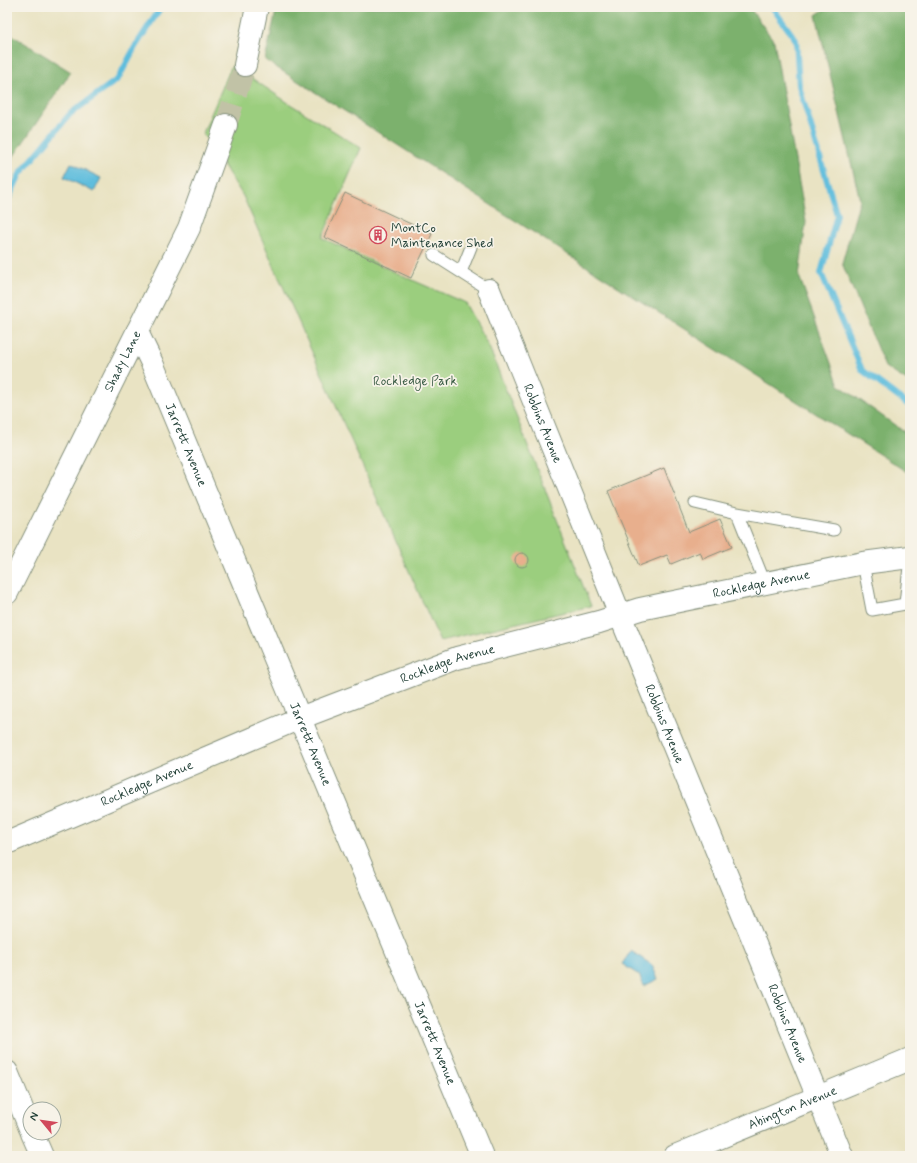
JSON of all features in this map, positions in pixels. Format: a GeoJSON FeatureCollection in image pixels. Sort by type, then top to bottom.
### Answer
{"type":"FeatureCollection","features":[{"type":"Feature","properties":{"kind":"street"},"geometry":{"type":"LineString","coordinates":[[245,65],[257,7]]}},
{"type":"Feature","properties":{"kind":"street","name":"Shady Lane"},"geometry":{"type":"LineString","coordinates":[[7,593],[189,228],[226,124]]}},
{"type":"Feature","properties":{"kind":"street","name":"Robbins Avenue"},"geometry":{"type":"LineString","coordinates":[[489,290],[620,615],[842,1156]]}},
{"type":"Feature","properties":{"kind":"street","name":"Jarrett Avenue"},"geometry":{"type":"LineString","coordinates":[[137,332],[152,363],[482,1156]]}},
{"type":"Feature","properties":{"kind":"street","name":"Rockledge Avenue"},"geometry":{"type":"LineString","coordinates":[[7,843],[300,718],[457,658],[599,622],[640,609],[863,563],[910,557]]}},
{"type":"Feature","properties":{"kind":"street","name":"Abington Avenue"},"geometry":{"type":"LineString","coordinates":[[675,1156],[910,1059]]}},
{"type":"Feature","properties":{"kind":"street"},"geometry":{"type":"LineString","coordinates":[[7,1072],[22,1109]]}},
{"type":"Feature","properties":{"kind":"street"},"geometry":{"type":"LineString","coordinates":[[35,1141],[42,1156]]}},
{"type":"Feature","properties":{"kind":"lane"},"geometry":{"type":"LineString","coordinates":[[461,272],[471,247]]}},
{"type":"Feature","properties":{"kind":"lane"},"geometry":{"type":"LineString","coordinates":[[434,255],[489,290]]}},
{"type":"Feature","properties":{"kind":"lane"},"geometry":{"type":"LineString","coordinates":[[695,503],[737,513],[834,530]]}},
{"type":"Feature","properties":{"kind":"lane"},"geometry":{"type":"LineString","coordinates":[[737,513],[765,583]]}},
{"type":"Feature","properties":{"kind":"lane"},"geometry":{"type":"LineString","coordinates":[[863,563],[872,610],[906,604],[910,557]]}},
{"type":"Feature","properties":{"kind":"green space"},"geometry":{"type":"Polygon","coordinates":[[[277,7],[749,7],[774,41],[806,222],[799,276],[839,385],[910,436],[910,474],[265,60],[277,7]]]}},
{"type":"Feature","properties":{"kind":"green space"},"geometry":{"type":"Polygon","coordinates":[[[828,7],[910,7],[910,383],[885,367],[842,263],[860,200],[816,15],[828,7]]]}},
{"type":"Feature","properties":{"kind":"green space"},"geometry":{"type":"Polygon","coordinates":[[[7,32],[71,72],[7,166],[7,32]]]}},
{"type":"Feature","properties":{"kind":"green space","name":"Rockledge Park"},"geometry":{"type":"Polygon","coordinates":[[[232,65],[290,104],[361,148],[322,238],[465,303],[489,347],[591,606],[440,641],[243,196],[203,133],[232,65]]]}},
{"type":"Feature","properties":{"kind":"water"},"geometry":{"type":"Polygon","coordinates":[[[71,163],[101,178],[94,192],[64,177],[71,163]]]}},
{"type":"Feature","properties":{"kind":"water"},"geometry":{"type":"Polygon","coordinates":[[[631,951],[652,965],[658,979],[644,986],[639,975],[622,964],[631,951]]]}},
{"type":"Feature","properties":{"kind":"building","name":"MontCo Maintenance Shed"},"geometry":{"type":"Polygon","coordinates":[[[345,193],[432,234],[411,278],[324,237],[345,193]]]}},
{"type":"Feature","properties":{"kind":"building"},"geometry":{"type":"Polygon","coordinates":[[[664,468],[689,532],[720,519],[732,547],[703,559],[700,552],[671,564],[667,555],[639,566],[608,491],[664,468]]]}},
{"type":"Feature","properties":{"kind":"building"},"geometry":{"type":"Polygon","coordinates":[[[519,553],[525,553],[529,557],[529,563],[525,567],[519,567],[515,563],[515,557],[519,553]]]}},
{"type":"Feature","properties":{"kind":"waterway"},"geometry":{"type":"LineString","coordinates":[[7,202],[20,174],[70,114],[118,79],[135,47],[161,7]]}},
{"type":"Feature","properties":{"kind":"waterway"},"geometry":{"type":"LineString","coordinates":[[772,7],[796,40],[799,86],[837,215],[821,273],[862,370],[910,406]]}},
{"type":"Feature","properties":{"kind":"tunnel"},"geometry":{"type":"LineString","coordinates":[[226,125],[245,65]]}},
{"type":"Feature","properties":{"kind":"place","name":"MontCo Maintenance Shed"},"geometry":{"type":"Point","coordinates":[378,235]}}]}
